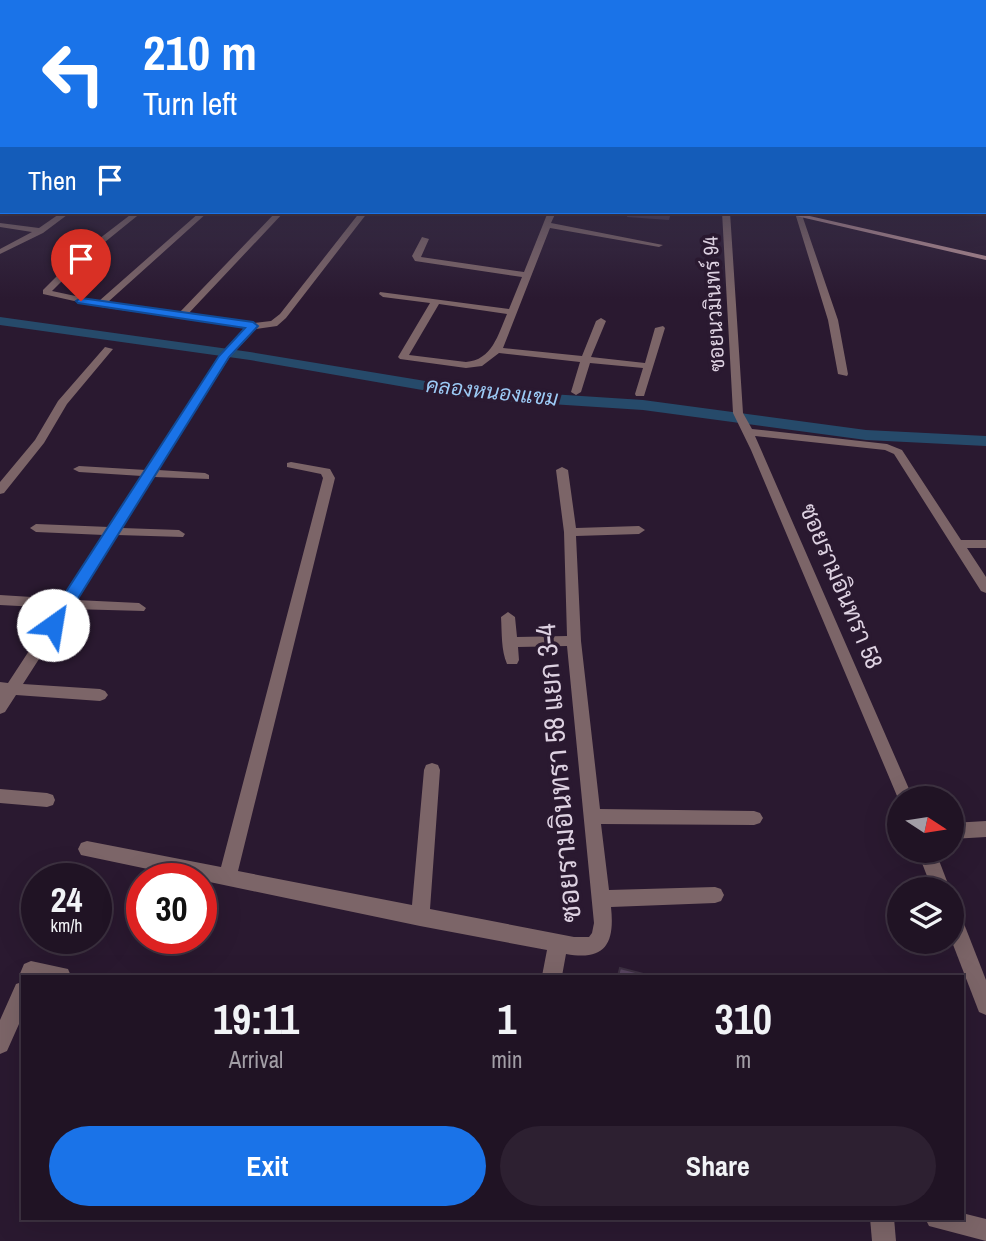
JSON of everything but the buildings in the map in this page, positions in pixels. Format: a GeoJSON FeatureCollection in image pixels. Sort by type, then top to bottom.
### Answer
{"type":"FeatureCollection","features":[{"type":"Feature","properties":{"kind":"main road"},"geometry":{"type":"LineString","coordinates":[[793,214],[986,258]]}},
{"type":"Feature","properties":{"kind":"main road"},"geometry":{"type":"LineString","coordinates":[[829,214],[986,249]]}},
{"type":"Feature","properties":{"kind":"street"},"geometry":{"type":"LineString","coordinates":[[0,252],[40,231],[64,214]]}},
{"type":"Feature","properties":{"kind":"street"},"geometry":{"type":"LineString","coordinates":[[136,214],[48,287],[46,292],[101,304],[253,326],[274,324],[284,316],[361,214]]}},
{"type":"Feature","properties":{"kind":"street"},"geometry":{"type":"LineString","coordinates":[[101,304],[202,214]]}},
{"type":"Feature","properties":{"kind":"street"},"geometry":{"type":"LineString","coordinates":[[182,315],[278,214]]}},
{"type":"Feature","properties":{"kind":"street"},"geometry":{"type":"LineString","coordinates":[[436,301],[403,357],[466,365],[478,364],[489,358],[497,349],[551,214]]}},
{"type":"Feature","properties":{"kind":"street","name":"ซอยนวมินทร์ 94"},"geometry":{"type":"LineString","coordinates":[[726,214],[737,394]]}},
{"type":"Feature","properties":{"kind":"street"},"geometry":{"type":"LineString","coordinates":[[798,215],[833,320],[843,374]]}},
{"type":"Feature","properties":{"kind":"street"},"geometry":{"type":"LineString","coordinates":[[0,225],[40,231]]}},
{"type":"Feature","properties":{"kind":"street"},"geometry":{"type":"LineString","coordinates":[[548,225],[659,245]]}},
{"type":"Feature","properties":{"kind":"street"},"geometry":{"type":"LineString","coordinates":[[425,239],[416,256],[418,260],[528,275]]}},
{"type":"Feature","properties":{"kind":"street"},"geometry":{"type":"LineString","coordinates":[[383,294],[513,312]]}},
{"type":"Feature","properties":{"kind":"street"},"geometry":{"type":"LineString","coordinates":[[576,392],[601,321]]}},
{"type":"Feature","properties":{"kind":"street"},"geometry":{"type":"LineString","coordinates":[[0,708],[6,688],[66,604],[228,352],[253,326]]}},
{"type":"Feature","properties":{"kind":"street"},"geometry":{"type":"LineString","coordinates":[[640,394],[660,328]]}},
{"type":"Feature","properties":{"kind":"street"},"geometry":{"type":"LineString","coordinates":[[0,490],[6,476],[40,441],[62,403],[108,349]]}},
{"type":"Feature","properties":{"kind":"street"},"geometry":{"type":"LineString","coordinates":[[497,349],[649,366]]}},
{"type":"Feature","properties":{"kind":"street","name":"ซอยรามอินทรา 58"},"geometry":{"type":"LineString","coordinates":[[737,394],[737,412],[900,786]]}},
{"type":"Feature","properties":{"kind":"street"},"geometry":{"type":"LineString","coordinates":[[746,430],[887,447],[898,452],[985,585]]}},
{"type":"Feature","properties":{"kind":"street"},"geometry":{"type":"LineString","coordinates":[[227,878],[329,478],[326,471],[318,468],[291,465]]}},
{"type":"Feature","properties":{"kind":"street"},"geometry":{"type":"LineString","coordinates":[[79,468],[205,477]]}},
{"type":"Feature","properties":{"kind":"street","name":"ซอยรามอินทรา 58 แยก 3-4"},"geometry":{"type":"LineString","coordinates":[[87,849],[558,943],[589,948],[596,944],[603,930],[574,641],[570,532],[562,470]]}},
{"type":"Feature","properties":{"kind":"street"},"geometry":{"type":"LineString","coordinates":[[36,528],[179,534]]}},
{"type":"Feature","properties":{"kind":"street"},"geometry":{"type":"LineString","coordinates":[[570,532],[639,530]]}},
{"type":"Feature","properties":{"kind":"street"},"geometry":{"type":"LineString","coordinates":[[960,544],[986,544]]}},
{"type":"Feature","properties":{"kind":"street"},"geometry":{"type":"LineString","coordinates":[[0,600],[139,608]]}},
{"type":"Feature","properties":{"kind":"street"},"geometry":{"type":"LineString","coordinates":[[508,617],[512,660]]}},
{"type":"Feature","properties":{"kind":"street"},"geometry":{"type":"LineString","coordinates":[[509,642],[574,641]]}},
{"type":"Feature","properties":{"kind":"street"},"geometry":{"type":"LineString","coordinates":[[6,688],[100,695]]}},
{"type":"Feature","properties":{"kind":"street"},"geometry":{"type":"LineString","coordinates":[[421,917],[432,770]]}},
{"type":"Feature","properties":{"kind":"street"},"geometry":{"type":"LineString","coordinates":[[0,796],[47,800]]}},
{"type":"Feature","properties":{"kind":"street"},"geometry":{"type":"LineString","coordinates":[[590,816],[754,818]]}},
{"type":"Feature","properties":{"kind":"street"},"geometry":{"type":"LineString","coordinates":[[964,830],[986,829]]}},
{"type":"Feature","properties":{"kind":"street"},"geometry":{"type":"LineString","coordinates":[[600,899],[715,895]]}},
{"type":"Feature","properties":{"kind":"street"},"geometry":{"type":"LineString","coordinates":[[552,975],[558,943]]}},
{"type":"Feature","properties":{"kind":"street"},"geometry":{"type":"LineString","coordinates":[[964,948],[986,1005]]}},
{"type":"Feature","properties":{"kind":"street"},"geometry":{"type":"LineString","coordinates":[[29,975],[31,971],[55,975]]}},
{"type":"Feature","properties":{"kind":"street"},"geometry":{"type":"LineString","coordinates":[[0,1044],[21,996]]}},
{"type":"Feature","properties":{"kind":"street"},"geometry":{"type":"LineString","coordinates":[[883,1220],[884,1241]]}},
{"type":"Feature","properties":{"kind":"street"},"geometry":{"type":"LineString","coordinates":[[945,1220],[986,1231]]}},
{"type":"Feature","properties":{"kind":"waterway","name":"คลองหนองแขม"},"geometry":{"type":"LineString","coordinates":[[0,321],[250,356],[474,394],[643,405],[866,435],[986,441]]}},
{"type":"Feature","properties":{"kind":"route"},"geometry":{"type":"LineString","coordinates":[[53,625],[225,356],[253,326],[81,301]]}}]}
